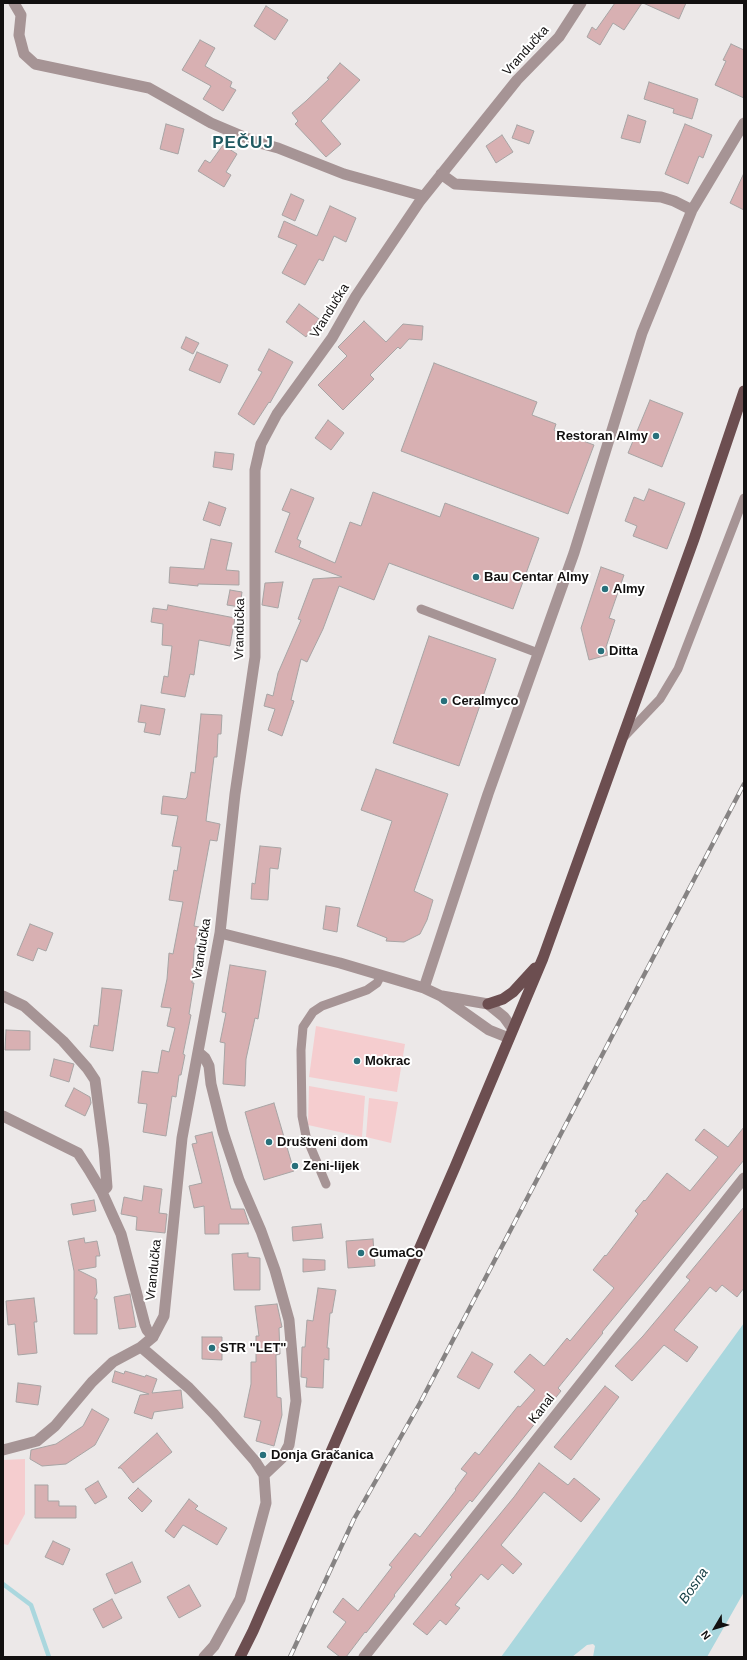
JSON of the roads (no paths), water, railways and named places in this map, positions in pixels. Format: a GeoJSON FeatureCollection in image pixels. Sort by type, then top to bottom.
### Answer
{"type":"FeatureCollection","features":[{"type":"Feature","properties":{"kind":"main road"},"geometry":{"type":"LineString","coordinates":[[240,1657],[253,1631],[455,1167],[543,958],[623,738],[744,391]]}},
{"type":"Feature","properties":{"kind":"main road"},"geometry":{"type":"LineString","coordinates":[[488,1004],[502,999],[513,992],[543,958]]}},
{"type":"Feature","properties":{"kind":"main road"},"geometry":{"type":"LineString","coordinates":[[245,1657],[253,1631]]}},
{"type":"Feature","properties":{"kind":"street"},"geometry":{"type":"LineString","coordinates":[[14,3],[20,15],[19,35],[24,54],[35,64],[149,88],[212,123],[256,142],[278,148],[344,174],[424,196]]}},
{"type":"Feature","properties":{"kind":"street","name":"Vrandučka"},"geometry":{"type":"LineString","coordinates":[[3,1450],[37,1441],[55,1426],[92,1382],[112,1362],[141,1348],[153,1337],[164,1316],[182,1138],[220,933],[235,794],[255,657],[255,470],[261,444],[277,414],[332,338],[356,296],[424,196],[517,80],[559,37],[581,3]]}},
{"type":"Feature","properties":{"kind":"street"},"geometry":{"type":"LineString","coordinates":[[424,988],[488,794],[574,553],[642,333],[692,210],[744,123]]}},
{"type":"Feature","properties":{"kind":"street"},"geometry":{"type":"LineString","coordinates":[[441,174],[455,184],[661,197],[674,201],[692,210]]}},
{"type":"Feature","properties":{"kind":"street"},"geometry":{"type":"LineString","coordinates":[[220,933],[381,975],[424,988],[441,996],[490,1030],[511,1033]]}},
{"type":"Feature","properties":{"kind":"street"},"geometry":{"type":"LineString","coordinates":[[3,996],[24,1006],[63,1040],[87,1068],[95,1080],[104,1149],[107,1187],[102,1192]]}},
{"type":"Feature","properties":{"kind":"street"},"geometry":{"type":"LineString","coordinates":[[441,996],[488,1004],[504,1017],[511,1033]]}},
{"type":"Feature","properties":{"kind":"street"},"geometry":{"type":"LineString","coordinates":[[198,1052],[205,1058],[209,1066],[211,1084],[223,1132],[239,1180],[261,1231],[275,1270],[289,1320],[296,1401],[289,1445],[282,1458],[264,1475]]}},
{"type":"Feature","properties":{"kind":"street"},"geometry":{"type":"LineString","coordinates":[[3,1116],[78,1153],[102,1192],[121,1234],[145,1325],[153,1337]]}},
{"type":"Feature","properties":{"kind":"street","name":"Kanal"},"geometry":{"type":"LineString","coordinates":[[364,1657],[744,1178]]}},
{"type":"Feature","properties":{"kind":"street"},"geometry":{"type":"LineString","coordinates":[[141,1348],[189,1388],[255,1461],[264,1475],[266,1503],[240,1599],[214,1646],[204,1657]]}},
{"type":"Feature","properties":{"kind":"lane"},"geometry":{"type":"LineString","coordinates":[[623,738],[660,699],[678,669],[744,498]]}},
{"type":"Feature","properties":{"kind":"lane"},"geometry":{"type":"LineString","coordinates":[[421,608],[538,653]]}},
{"type":"Feature","properties":{"kind":"lane"},"geometry":{"type":"LineString","coordinates":[[326,1184],[306,1136],[302,1116],[301,1050],[303,1027],[313,1012],[322,1006],[367,990],[377,983],[381,975]]}},
{"type":"Feature","properties":{"kind":"water","name":"Bosna"},"geometry":{"type":"Polygon","coordinates":[[[744,1323],[744,1592],[707,1657],[593,1657],[595,1646],[593,1644],[587,1645],[572,1657],[501,1657],[744,1323]]]}},
{"type":"Feature","properties":{"kind":"waterway"},"geometry":{"type":"LineString","coordinates":[[3,1584],[31,1605],[49,1657]]}},
{"type":"Feature","properties":{"kind":"railway"},"geometry":{"type":"LineString","coordinates":[[290,1657],[354,1519],[420,1403],[744,784]]}},
{"type":"Feature","properties":{"kind":"place","name":"Restoran Almy"},"geometry":{"type":"Point","coordinates":[656,436]}},
{"type":"Feature","properties":{"kind":"place","name":"Bau Centar Almy"},"geometry":{"type":"Point","coordinates":[476,577]}},
{"type":"Feature","properties":{"kind":"place","name":"Almy"},"geometry":{"type":"Point","coordinates":[605,589]}},
{"type":"Feature","properties":{"kind":"place","name":"Ditta"},"geometry":{"type":"Point","coordinates":[601,651]}},
{"type":"Feature","properties":{"kind":"place","name":"Ceralmyco"},"geometry":{"type":"Point","coordinates":[444,701]}},
{"type":"Feature","properties":{"kind":"place","name":"Mokrac"},"geometry":{"type":"Point","coordinates":[357,1061]}},
{"type":"Feature","properties":{"kind":"place","name":"Društveni dom"},"geometry":{"type":"Point","coordinates":[269,1142]}},
{"type":"Feature","properties":{"kind":"place","name":"Zeni-lijek"},"geometry":{"type":"Point","coordinates":[295,1166]}},
{"type":"Feature","properties":{"kind":"place","name":"GumaCo"},"geometry":{"type":"Point","coordinates":[361,1253]}},
{"type":"Feature","properties":{"kind":"place","name":"STR \"LET\""},"geometry":{"type":"Point","coordinates":[212,1348]}},
{"type":"Feature","properties":{"kind":"place","name":"Donja Gračanica"},"geometry":{"type":"Point","coordinates":[263,1455]}},
{"type":"Feature","properties":{"kind":"district","name":"PEČUJ"},"geometry":{"type":"Point","coordinates":[243,143]}}]}
